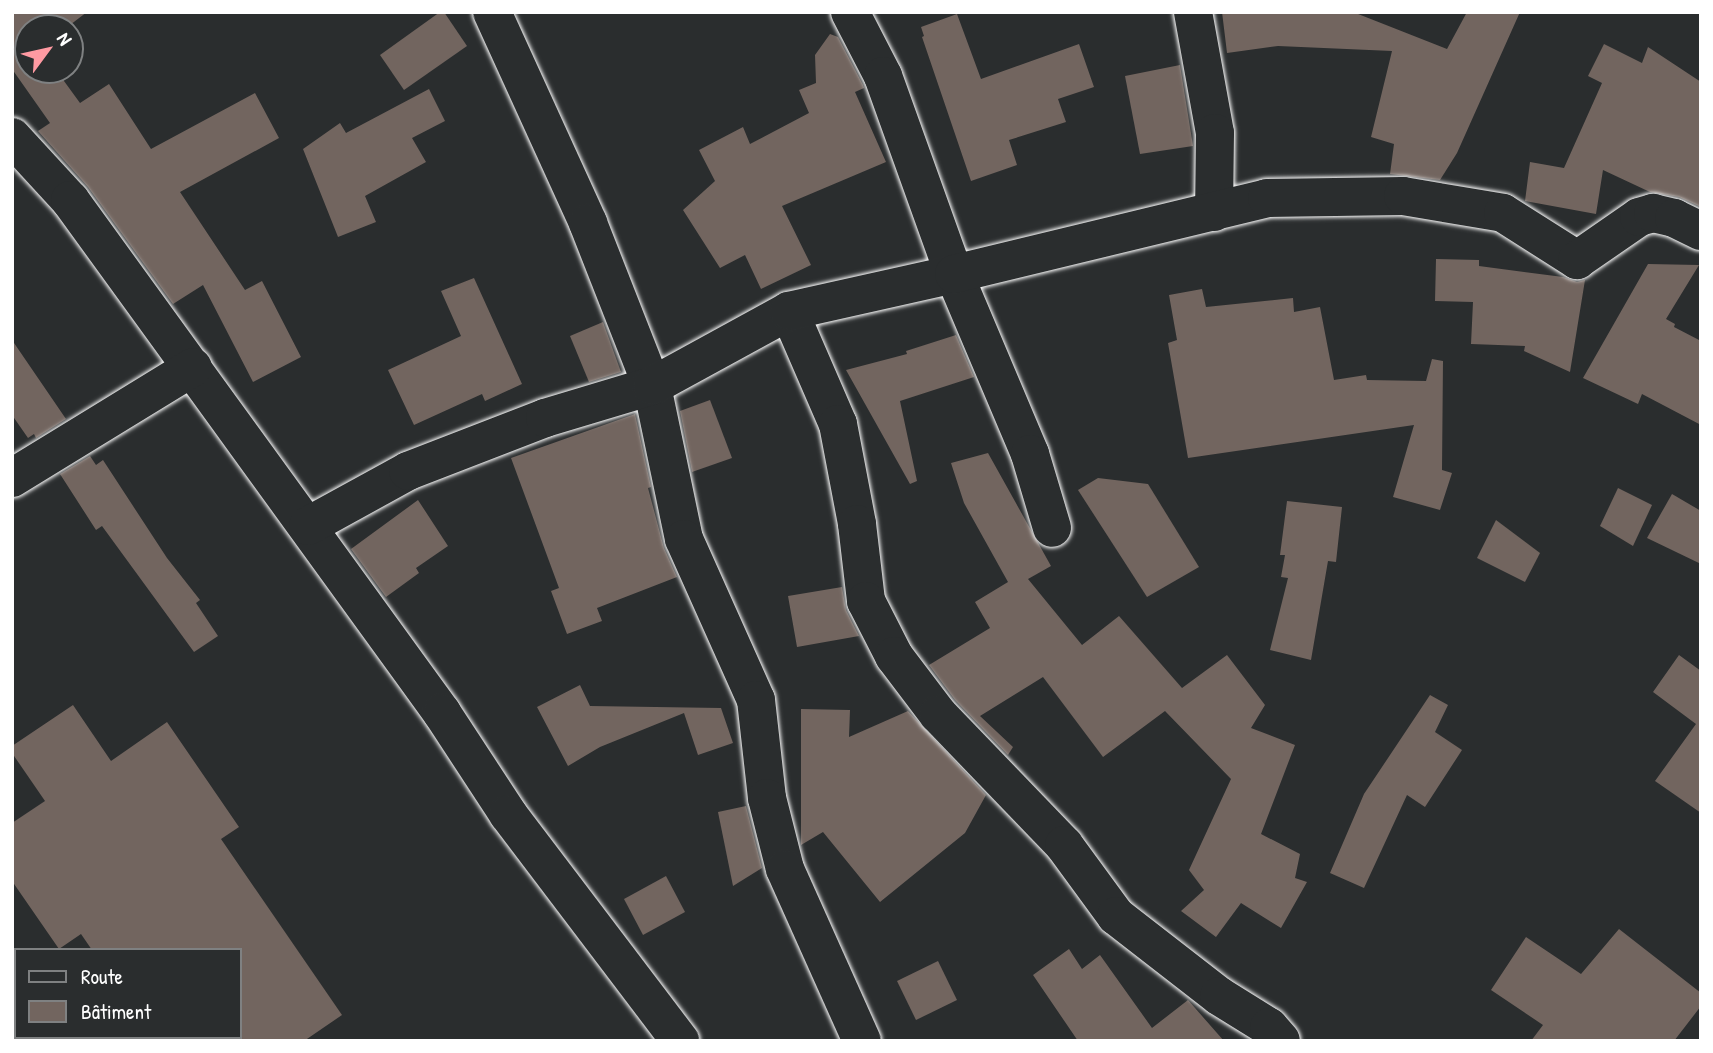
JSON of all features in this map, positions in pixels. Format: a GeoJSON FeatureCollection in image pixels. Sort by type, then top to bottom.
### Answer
{"type":"FeatureCollection","features":[{"type":"Feature","properties":{"kind":"street"},"geometry":{"type":"LineString","coordinates":[[492,12],[582,211],[652,386],[684,539],[756,700],[767,798],[785,869],[862,1041]]}},
{"type":"Feature","properties":{"kind":"street"},"geometry":{"type":"LineString","coordinates":[[850,12],[883,76],[954,274],[1030,454],[1052,528]]}},
{"type":"Feature","properties":{"kind":"street"},"geometry":{"type":"LineString","coordinates":[[1193,12],[1215,133],[1214,212]]}},
{"type":"Feature","properties":{"kind":"street"},"geometry":{"type":"LineString","coordinates":[[12,137],[70,200],[442,713],[508,814],[680,1041]]}},
{"type":"Feature","properties":{"kind":"street"},"geometry":{"type":"LineString","coordinates":[[308,526],[408,471],[444,460],[545,418],[652,386],[789,310],[954,274],[1268,198],[1403,196],[1503,213],[1577,260],[1639,217],[1653,213],[1674,218],[1701,231]]}},
{"type":"Feature","properties":{"kind":"street"},"geometry":{"type":"LineString","coordinates":[[789,310],[838,424],[856,524],[866,601],[894,656],[938,714],[1065,845],[1116,916],[1219,996],[1269,1027],[1281,1041]]}},
{"type":"Feature","properties":{"kind":"street"},"geometry":{"type":"LineString","coordinates":[[12,478],[193,367]]}},
{"type":"Feature","properties":{"kind":"building"},"geometry":{"type":"Polygon","coordinates":[[[12,12],[87,12],[84,14],[14,14],[14,72],[12,12]]]}},
{"type":"Feature","properties":{"kind":"building"},"geometry":{"type":"Polygon","coordinates":[[[440,12],[444,12],[467,46],[404,90],[380,55],[440,12]]]}},
{"type":"Feature","properties":{"kind":"building"},"geometry":{"type":"Polygon","coordinates":[[[1222,12],[1353,12],[1447,49],[1467,12],[1520,12],[1457,153],[1440,180],[1390,174],[1394,144],[1371,137],[1392,51],[1278,46],[1227,53],[1222,12]]]}},
{"type":"Feature","properties":{"kind":"building"},"geometry":{"type":"Polygon","coordinates":[[[957,14],[981,79],[1079,44],[1094,87],[1058,99],[1066,122],[1009,140],[1017,165],[971,181],[922,37],[921,27],[957,14]]]}},
{"type":"Feature","properties":{"kind":"building"},"geometry":{"type":"Polygon","coordinates":[[[830,34],[838,37],[863,85],[864,88],[855,92],[886,162],[782,206],[811,265],[761,289],[745,255],[720,268],[683,210],[715,181],[699,150],[743,127],[750,144],[809,113],[799,90],[816,83],[815,55],[830,34]]]}},
{"type":"Feature","properties":{"kind":"building"},"geometry":{"type":"Polygon","coordinates":[[[1604,44],[1642,63],[1648,47],[1701,82],[1701,207],[1679,197],[1650,192],[1603,170],[1596,214],[1525,201],[1530,162],[1564,168],[1602,83],[1588,76],[1604,44]]]}},
{"type":"Feature","properties":{"kind":"building"},"geometry":{"type":"Polygon","coordinates":[[[1180,65],[1193,146],[1140,154],[1125,76],[1180,65]]]}},
{"type":"Feature","properties":{"kind":"building"},"geometry":{"type":"Polygon","coordinates":[[[23,84],[66,84],[80,103],[109,84],[151,149],[255,93],[279,138],[180,192],[245,290],[262,281],[301,357],[253,382],[203,285],[173,304],[88,187],[38,131],[50,123],[23,84]]]}},
{"type":"Feature","properties":{"kind":"building"},"geometry":{"type":"Polygon","coordinates":[[[429,89],[445,121],[412,138],[426,162],[365,196],[376,222],[338,237],[303,149],[340,123],[346,133],[429,89]]]}},
{"type":"Feature","properties":{"kind":"building"},"geometry":{"type":"Polygon","coordinates":[[[1436,259],[1479,260],[1479,266],[1563,277],[1577,282],[1585,280],[1570,372],[1524,351],[1525,346],[1471,344],[1473,302],[1435,301],[1436,259]]]}},
{"type":"Feature","properties":{"kind":"building"},"geometry":{"type":"Polygon","coordinates":[[[1648,264],[1699,265],[1666,319],[1675,324],[1674,327],[1701,341],[1701,425],[1642,394],[1638,404],[1583,378],[1648,264]]]}},
{"type":"Feature","properties":{"kind":"building"},"geometry":{"type":"Polygon","coordinates":[[[474,278],[522,384],[485,401],[482,394],[414,425],[388,370],[461,336],[441,291],[474,278]]]}},
{"type":"Feature","properties":{"kind":"building"},"geometry":{"type":"Polygon","coordinates":[[[1202,289],[1206,307],[1293,298],[1294,312],[1320,307],[1334,380],[1366,375],[1367,380],[1426,381],[1432,359],[1443,361],[1442,470],[1452,473],[1440,510],[1393,497],[1414,425],[1188,458],[1168,343],[1177,340],[1169,295],[1202,289]]]}},
{"type":"Feature","properties":{"kind":"building"},"geometry":{"type":"Polygon","coordinates":[[[603,322],[621,372],[589,382],[570,336],[603,322]]]}},
{"type":"Feature","properties":{"kind":"building"},"geometry":{"type":"Polygon","coordinates":[[[956,335],[974,377],[900,401],[917,481],[910,484],[846,370],[907,354],[906,351],[956,335]]]}},
{"type":"Feature","properties":{"kind":"building"},"geometry":{"type":"Polygon","coordinates":[[[12,340],[66,419],[36,438],[34,434],[28,438],[12,415],[12,340]]]}},
{"type":"Feature","properties":{"kind":"building"},"geometry":{"type":"Polygon","coordinates":[[[710,400],[732,458],[692,472],[680,411],[710,400]]]}},
{"type":"Feature","properties":{"kind":"building"},"geometry":{"type":"Polygon","coordinates":[[[635,414],[651,487],[648,488],[664,548],[677,577],[597,608],[602,621],[567,634],[551,591],[559,588],[511,458],[635,414]]]}},
{"type":"Feature","properties":{"kind":"building"},"geometry":{"type":"Polygon","coordinates":[[[988,453],[1051,566],[1028,579],[1082,645],[1119,616],[1182,688],[1227,655],[1265,705],[1251,728],[1295,745],[1261,834],[1300,854],[1295,878],[1307,882],[1281,928],[1241,903],[1216,937],[1181,911],[1204,890],[1189,870],[1231,779],[1165,711],[1103,757],[1043,677],[980,716],[1013,747],[1008,755],[955,700],[929,665],[990,628],[975,602],[1008,582],[964,503],[951,463],[988,453]]]}},
{"type":"Feature","properties":{"kind":"building"},"geometry":{"type":"Polygon","coordinates":[[[90,456],[96,465],[103,460],[167,558],[200,600],[196,603],[218,636],[194,652],[102,526],[96,530],[60,474],[90,456]]]}},
{"type":"Feature","properties":{"kind":"building"},"geometry":{"type":"Polygon","coordinates":[[[1098,478],[1148,484],[1199,567],[1147,597],[1078,490],[1098,478]]]}},
{"type":"Feature","properties":{"kind":"building"},"geometry":{"type":"Polygon","coordinates":[[[1618,488],[1652,505],[1633,546],[1600,526],[1618,488]]]}},
{"type":"Feature","properties":{"kind":"building"},"geometry":{"type":"Polygon","coordinates":[[[1672,494],[1701,511],[1701,564],[1647,538],[1672,494]]]}},
{"type":"Feature","properties":{"kind":"building"},"geometry":{"type":"Polygon","coordinates":[[[418,500],[448,546],[416,568],[419,573],[386,597],[351,549],[418,500]]]}},
{"type":"Feature","properties":{"kind":"building"},"geometry":{"type":"Polygon","coordinates":[[[1287,501],[1342,507],[1336,562],[1328,561],[1311,660],[1270,650],[1288,578],[1281,577],[1285,555],[1280,555],[1287,501]]]}},
{"type":"Feature","properties":{"kind":"building"},"geometry":{"type":"Polygon","coordinates":[[[1496,520],[1540,553],[1525,582],[1477,558],[1496,520]]]}},
{"type":"Feature","properties":{"kind":"building"},"geometry":{"type":"Polygon","coordinates":[[[842,587],[846,610],[859,636],[797,647],[788,596],[842,587]]]}},
{"type":"Feature","properties":{"kind":"building"},"geometry":{"type":"Polygon","coordinates":[[[1679,655],[1701,671],[1701,813],[1655,781],[1696,724],[1653,692],[1679,655]]]}},
{"type":"Feature","properties":{"kind":"building"},"geometry":{"type":"Polygon","coordinates":[[[580,685],[590,706],[721,708],[733,743],[698,755],[684,713],[600,747],[568,766],[537,707],[580,685]]]}},
{"type":"Feature","properties":{"kind":"building"},"geometry":{"type":"Polygon","coordinates":[[[1430,695],[1448,705],[1435,732],[1462,750],[1425,807],[1407,795],[1364,888],[1330,873],[1364,794],[1430,695]]]}},
{"type":"Feature","properties":{"kind":"building"},"geometry":{"type":"Polygon","coordinates":[[[73,705],[111,761],[167,722],[239,827],[221,839],[342,1015],[304,1041],[240,1041],[242,948],[91,948],[81,934],[58,948],[12,881],[12,823],[45,801],[12,753],[12,746],[73,705]]]}},
{"type":"Feature","properties":{"kind":"building"},"geometry":{"type":"Polygon","coordinates":[[[801,709],[850,710],[849,737],[908,711],[986,795],[965,833],[880,902],[823,832],[801,845],[801,709]]]}},
{"type":"Feature","properties":{"kind":"building"},"geometry":{"type":"Polygon","coordinates":[[[746,806],[762,868],[733,886],[718,812],[746,806]]]}},
{"type":"Feature","properties":{"kind":"building"},"geometry":{"type":"Polygon","coordinates":[[[666,876],[685,912],[643,935],[624,899],[666,876]]]}},
{"type":"Feature","properties":{"kind":"building"},"geometry":{"type":"Polygon","coordinates":[[[1619,929],[1701,993],[1701,1006],[1674,1041],[1531,1041],[1543,1025],[1491,990],[1526,937],[1581,974],[1619,929]]]}},
{"type":"Feature","properties":{"kind":"building"},"geometry":{"type":"Polygon","coordinates":[[[1069,949],[1082,969],[1100,955],[1152,1028],[1188,1000],[1224,1041],[1078,1041],[1033,975],[1069,949]]]}},
{"type":"Feature","properties":{"kind":"building"},"geometry":{"type":"Polygon","coordinates":[[[938,961],[957,1000],[916,1020],[897,981],[938,961]]]}}]}
